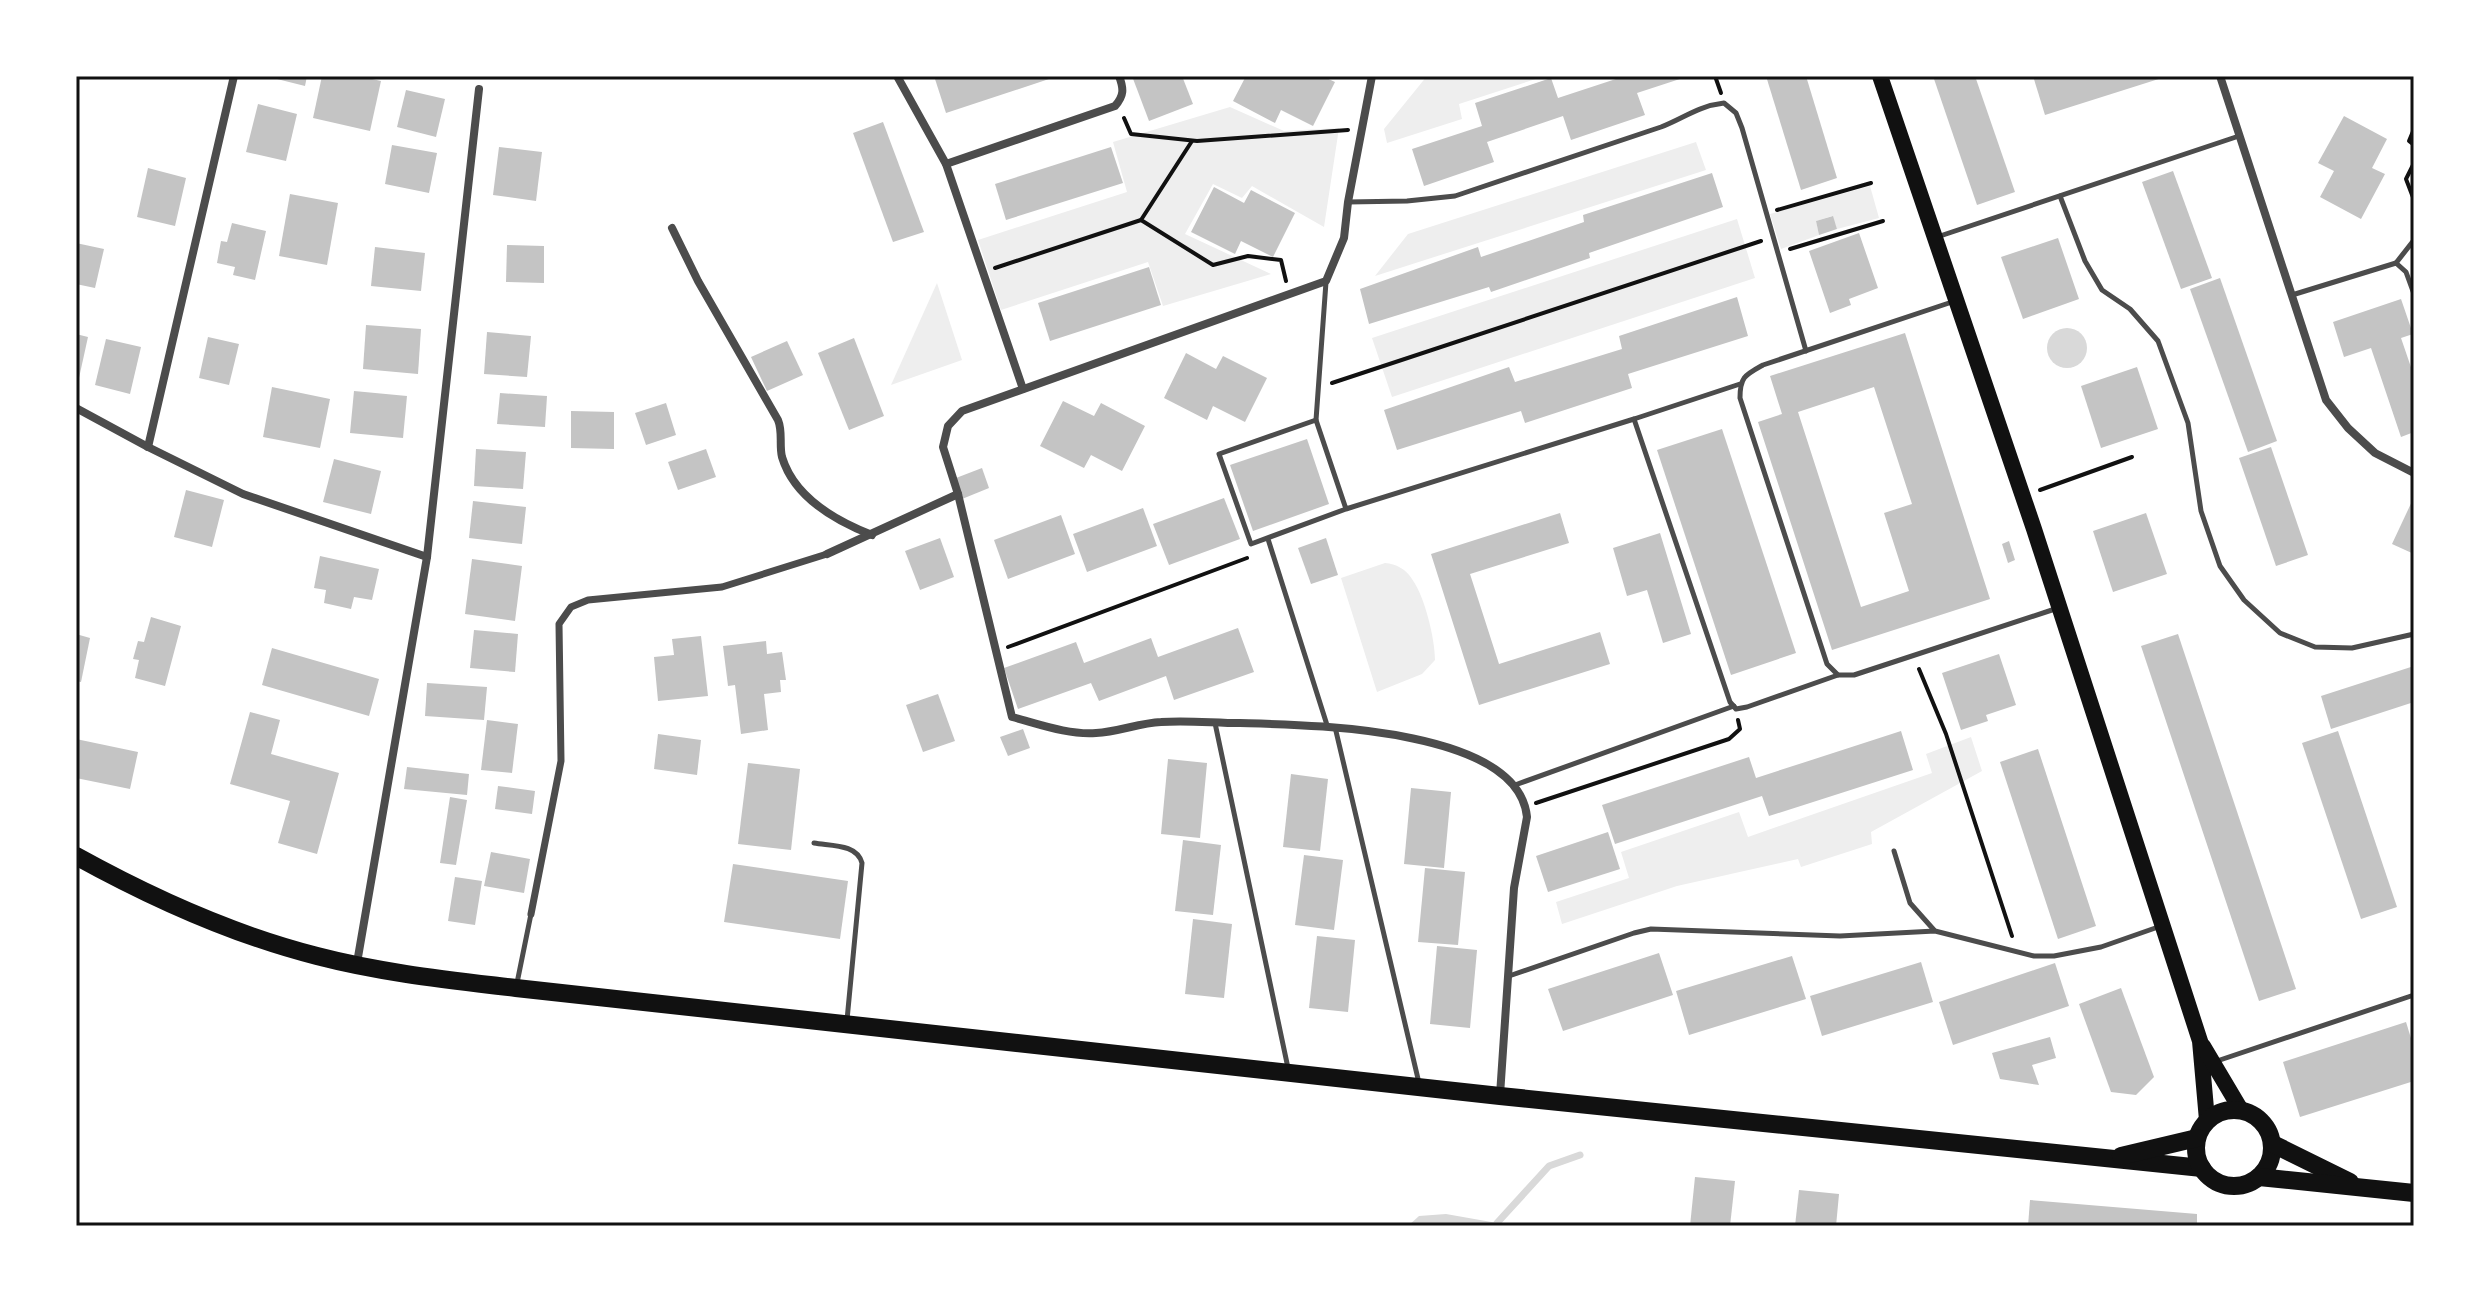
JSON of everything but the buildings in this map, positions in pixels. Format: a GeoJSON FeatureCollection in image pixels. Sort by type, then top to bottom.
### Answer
{"type":"FeatureCollection","features":[{"type":"Feature","properties":{"kind":"main road"},"geometry":{"type":"LineString","coordinates":[[1880,76],[2023,496],[2164,926],[2200,1041],[2207,1120]]}},
{"type":"Feature","properties":{"kind":"main road"},"geometry":{"type":"LineString","coordinates":[[76,856],[246,935],[357,965],[516,988],[1500,1096],[2202,1168]]}},
{"type":"Feature","properties":{"kind":"main road"},"geometry":{"type":"LineString","coordinates":[[2200,1041],[2241,1110]]}},
{"type":"Feature","properties":{"kind":"main road"},"geometry":{"type":"LineString","coordinates":[[2229,1109],[2241,1110],[2263,1122],[2273,1144],[2272,1156],[2259,1177],[2248,1184],[2222,1184],[2202,1168],[2195,1148],[2197,1138],[2207,1120],[2217,1113],[2229,1109]]}},
{"type":"Feature","properties":{"kind":"main road"},"geometry":{"type":"LineString","coordinates":[[2107,1160],[2197,1138]]}},
{"type":"Feature","properties":{"kind":"main road"},"geometry":{"type":"LineString","coordinates":[[2273,1144],[2363,1188]]}},
{"type":"Feature","properties":{"kind":"main road"},"geometry":{"type":"LineString","coordinates":[[2259,1177],[2414,1193]]}},
{"type":"Feature","properties":{"kind":"street"},"geometry":{"type":"LineString","coordinates":[[148,447],[234,76]]}},
{"type":"Feature","properties":{"kind":"street"},"geometry":{"type":"LineString","coordinates":[[897,76],[946,164],[1023,389]]}},
{"type":"Feature","properties":{"kind":"street"},"geometry":{"type":"LineString","coordinates":[[946,164],[1118,103],[1122,99],[1123,87],[1119,76]]}},
{"type":"Feature","properties":{"kind":"street"},"geometry":{"type":"LineString","coordinates":[[1372,76],[1344,238],[1326,281],[962,411],[948,426],[943,447],[958,494],[1012,717],[1063,730],[1095,733],[1161,722],[1331,726],[1400,735],[1473,756],[1514,786],[1526,807],[1527,817],[1514,888],[1500,1096]]}},
{"type":"Feature","properties":{"kind":"street"},"geometry":{"type":"LineString","coordinates":[[2220,76],[2326,400],[2348,428],[2375,453],[2414,473]]}},
{"type":"Feature","properties":{"kind":"street"},"geometry":{"type":"LineString","coordinates":[[357,965],[427,557],[479,89]]}},
{"type":"Feature","properties":{"kind":"street"},"geometry":{"type":"LineString","coordinates":[[672,228],[698,281],[778,420],[785,466],[811,501],[872,535]]}},
{"type":"Feature","properties":{"kind":"street"},"geometry":{"type":"LineString","coordinates":[[76,408],[243,494],[427,557]]}},
{"type":"Feature","properties":{"kind":"street"},"geometry":{"type":"LineString","coordinates":[[531,914],[561,761],[559,624],[571,607],[588,600],[722,587],[827,554],[958,494]]}},
{"type":"Feature","properties":{"kind":"lane"},"geometry":{"type":"LineString","coordinates":[[1348,202],[1455,196],[1661,127],[1709,105],[1724,103],[1736,113],[1742,128],[1806,351]]}},
{"type":"Feature","properties":{"kind":"lane"},"geometry":{"type":"LineString","coordinates":[[1935,237],[2239,136]]}},
{"type":"Feature","properties":{"kind":"lane"},"geometry":{"type":"LineString","coordinates":[[2060,196],[2085,261],[2102,290],[2130,309],[2158,341],[2188,423],[2201,511],[2220,566],[2244,600],[2280,633],[2315,647],[2352,648],[2414,634]]}},
{"type":"Feature","properties":{"kind":"lane"},"geometry":{"type":"LineString","coordinates":[[2292,295],[2396,263],[2414,240]]}},
{"type":"Feature","properties":{"kind":"lane"},"geometry":{"type":"LineString","coordinates":[[2396,263],[2406,272],[2414,294]]}},
{"type":"Feature","properties":{"kind":"lane"},"geometry":{"type":"LineString","coordinates":[[1326,281],[1316,420],[1346,509]]}},
{"type":"Feature","properties":{"kind":"lane"},"geometry":{"type":"LineString","coordinates":[[1838,675],[1827,664],[1740,398],[1740,384],[1746,375],[1763,365],[1956,300]]}},
{"type":"Feature","properties":{"kind":"lane"},"geometry":{"type":"LineString","coordinates":[[1316,420],[1219,454],[1251,544],[1346,509],[1740,384]]}},
{"type":"Feature","properties":{"kind":"lane"},"geometry":{"type":"LineString","coordinates":[[1634,419],[1730,702],[1735,708]]}},
{"type":"Feature","properties":{"kind":"lane"},"geometry":{"type":"LineString","coordinates":[[1268,539],[1331,726],[1420,1087]]}},
{"type":"Feature","properties":{"kind":"lane"},"geometry":{"type":"LineString","coordinates":[[1514,786],[1735,708],[1747,707],[1838,675],[1854,675],[2060,608]]}},
{"type":"Feature","properties":{"kind":"lane"},"geometry":{"type":"LineString","coordinates":[[1215,723],[1289,1073]]}},
{"type":"Feature","properties":{"kind":"lane"},"geometry":{"type":"LineString","coordinates":[[814,843],[852,849],[860,855],[862,863],[846,1024]]}},
{"type":"Feature","properties":{"kind":"lane"},"geometry":{"type":"LineString","coordinates":[[1894,851],[1910,903],[1935,931]]}},
{"type":"Feature","properties":{"kind":"lane"},"geometry":{"type":"LineString","coordinates":[[516,988],[531,914]]}},
{"type":"Feature","properties":{"kind":"lane"},"geometry":{"type":"LineString","coordinates":[[1509,976],[1651,929],[1840,936],[1935,931],[2034,956],[2078,952],[2164,926]]}},
{"type":"Feature","properties":{"kind":"lane"},"geometry":{"type":"LineString","coordinates":[[2213,1062],[2414,995]]}},
{"type":"Feature","properties":{"kind":"path"},"geometry":{"type":"LineString","coordinates":[[1118,103],[1131,134],[1192,141],[1359,129]]}},
{"type":"Feature","properties":{"kind":"path"},"geometry":{"type":"LineString","coordinates":[[2414,129],[2409,141],[2414,145]]}},
{"type":"Feature","properties":{"kind":"path"},"geometry":{"type":"LineString","coordinates":[[983,272],[1141,220],[1192,141]]}},
{"type":"Feature","properties":{"kind":"path"},"geometry":{"type":"LineString","coordinates":[[2414,163],[2406,179],[2414,200]]}},
{"type":"Feature","properties":{"kind":"path"},"geometry":{"type":"LineString","coordinates":[[1767,212],[1871,183]]}},
{"type":"Feature","properties":{"kind":"path"},"geometry":{"type":"LineString","coordinates":[[1141,220],[1213,265],[1248,256],[1281,260],[1290,293]]}},
{"type":"Feature","properties":{"kind":"path"},"geometry":{"type":"LineString","coordinates":[[1779,253],[1883,221]]}},
{"type":"Feature","properties":{"kind":"path"},"geometry":{"type":"LineString","coordinates":[[1318,387],[1774,237]]}},
{"type":"Feature","properties":{"kind":"path"},"geometry":{"type":"LineString","coordinates":[[2023,496],[2132,457]]}},
{"type":"Feature","properties":{"kind":"path"},"geometry":{"type":"LineString","coordinates":[[997,651],[1271,548]]}},
{"type":"Feature","properties":{"kind":"path"},"geometry":{"type":"LineString","coordinates":[[1914,655],[1946,734],[2017,951]]}},
{"type":"Feature","properties":{"kind":"path"},"geometry":{"type":"LineString","coordinates":[[1526,807],[1729,739],[1740,729],[1735,708]]}},
{"type":"Feature","properties":{"kind":"shaded area"},"geometry":{"type":"Polygon","coordinates":[[[1427,76],[1545,76],[1459,104],[1462,119],[1387,143],[1384,129],[1427,76]]]}},
{"type":"Feature","properties":{"kind":"shaded area"},"geometry":{"type":"Polygon","coordinates":[[[1230,107],[1284,131],[1339,128],[1324,227],[1252,186],[1242,198],[1213,184],[1185,234],[1271,274],[1163,306],[1148,262],[1001,310],[978,240],[1127,192],[1113,142],[1230,107]]]}},
{"type":"Feature","properties":{"kind":"shaded area"},"geometry":{"type":"Polygon","coordinates":[[[1696,142],[1706,170],[1375,276],[1408,234],[1696,142]]]}},
{"type":"Feature","properties":{"kind":"shaded area"},"geometry":{"type":"Polygon","coordinates":[[[1870,186],[1879,218],[1837,229],[1832,216],[1816,221],[1819,235],[1781,249],[1770,214],[1870,186]]]}},
{"type":"Feature","properties":{"kind":"shaded area"},"geometry":{"type":"Polygon","coordinates":[[[1737,219],[1755,278],[1392,397],[1372,338],[1737,219]]]}},
{"type":"Feature","properties":{"kind":"shaded area"},"geometry":{"type":"Polygon","coordinates":[[[937,283],[962,360],[891,385],[937,283]]]}},
{"type":"Feature","properties":{"kind":"shaded area"},"geometry":{"type":"Polygon","coordinates":[[[2067,328],[2081,334],[2087,348],[2081,362],[2067,368],[2053,362],[2047,348],[2053,334],[2067,328]]]}},
{"type":"Feature","properties":{"kind":"shaded area"},"geometry":{"type":"Polygon","coordinates":[[[1385,563],[1404,570],[1417,587],[1428,618],[1435,660],[1422,674],[1377,692],[1341,578],[1385,563]]]}},
{"type":"Feature","properties":{"kind":"shaded area"},"geometry":{"type":"Polygon","coordinates":[[[1971,737],[1982,771],[1871,832],[1872,844],[1801,867],[1798,859],[1677,886],[1562,924],[1556,902],[1629,878],[1621,852],[1739,812],[1748,837],[1932,773],[1926,754],[1971,737]]]}},
{"type":"Feature","properties":{"kind":"shaded area"},"geometry":{"type":"Polygon","coordinates":[[[1446,1214],[1497,1223],[1498,1226],[1408,1226],[1419,1216],[1446,1214]]]}},
{"type":"Feature","properties":{"kind":"waterway"},"geometry":{"type":"LineString","coordinates":[[1497,1223],[1549,1166],[1580,1155]]}}]}
